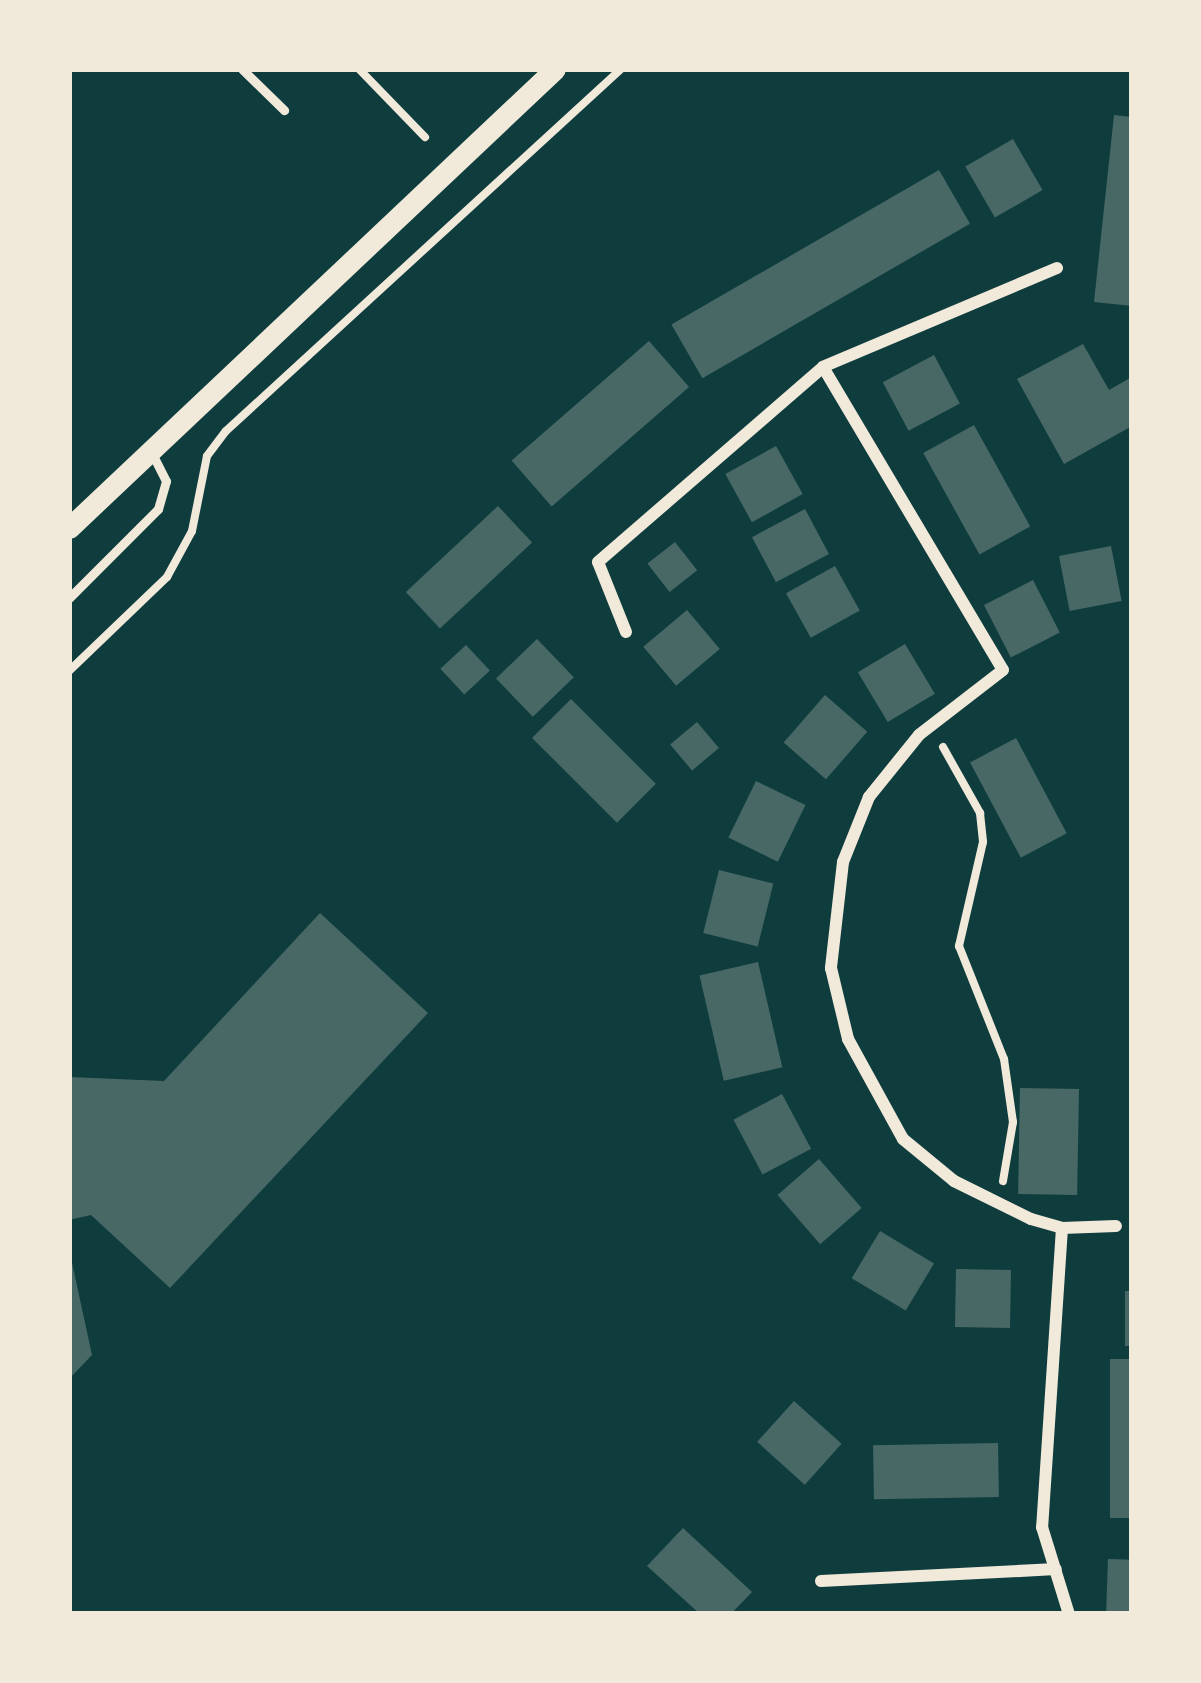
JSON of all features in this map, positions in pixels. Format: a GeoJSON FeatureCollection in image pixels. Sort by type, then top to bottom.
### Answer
{"type":"FeatureCollection","features":[{"type":"Feature","properties":{"kind":"street"},"geometry":{"type":"LineString","coordinates":[[69,528],[555,69]]}},
{"type":"Feature","properties":{"kind":"street"},"geometry":{"type":"LineString","coordinates":[[626,632],[598,562],[823,367],[1057,268]]}},
{"type":"Feature","properties":{"kind":"street"},"geometry":{"type":"LineString","coordinates":[[823,367],[1003,670],[930,724],[892,765],[850,836],[831,968],[848,1039],[883,1111],[954,1180],[996,1203],[1062,1228],[1116,1226]]}},
{"type":"Feature","properties":{"kind":"street"},"geometry":{"type":"LineString","coordinates":[[1062,1228],[1042,1526],[1069,1614]]}},
{"type":"Feature","properties":{"kind":"street"},"geometry":{"type":"LineString","coordinates":[[821,1581],[1056,1569]]}},
{"type":"Feature","properties":{"kind":"lane"},"geometry":{"type":"LineString","coordinates":[[242,69],[284,110]]}},
{"type":"Feature","properties":{"kind":"lane"},"geometry":{"type":"LineString","coordinates":[[69,598],[158,509],[166,481],[150,449]]}},
{"type":"Feature","properties":{"kind":"path"},"geometry":{"type":"LineString","coordinates":[[359,69],[425,137]]}},
{"type":"Feature","properties":{"kind":"path"},"geometry":{"type":"LineString","coordinates":[[69,671],[167,577],[191,531],[207,457],[226,431],[621,69]]}},
{"type":"Feature","properties":{"kind":"path"},"geometry":{"type":"LineString","coordinates":[[930,724],[980,813],[983,842],[959,946],[1010,1091],[1011,1154],[996,1203]]}},
{"type":"Feature","properties":{"kind":"building"},"geometry":{"type":"Polygon","coordinates":[[[1114,115],[1132,117],[1132,306],[1094,302],[1114,115]]]}},
{"type":"Feature","properties":{"kind":"building"},"geometry":{"type":"Polygon","coordinates":[[[1013,139],[1042,190],[995,218],[965,166],[1013,139]]]}},
{"type":"Feature","properties":{"kind":"building"},"geometry":{"type":"Polygon","coordinates":[[[939,170],[970,224],[702,378],[671,325],[939,170]]]}},
{"type":"Feature","properties":{"kind":"building"},"geometry":{"type":"Polygon","coordinates":[[[649,341],[689,387],[552,506],[512,460],[649,341]]]}},
{"type":"Feature","properties":{"kind":"building"},"geometry":{"type":"Polygon","coordinates":[[[1083,344],[1109,390],[1132,377],[1132,426],[1064,464],[1017,379],[1083,344]]]}},
{"type":"Feature","properties":{"kind":"building"},"geometry":{"type":"Polygon","coordinates":[[[934,355],[960,404],[909,431],[883,382],[934,355]]]}},
{"type":"Feature","properties":{"kind":"building"},"geometry":{"type":"Polygon","coordinates":[[[974,425],[1030,526],[980,555],[923,453],[974,425]]]}},
{"type":"Feature","properties":{"kind":"building"},"geometry":{"type":"Polygon","coordinates":[[[776,446],[803,494],[752,522],[725,474],[776,446]]]}},
{"type":"Feature","properties":{"kind":"building"},"geometry":{"type":"Polygon","coordinates":[[[498,506],[532,543],[440,628],[406,592],[498,506]]]}},
{"type":"Feature","properties":{"kind":"building"},"geometry":{"type":"Polygon","coordinates":[[[805,509],[829,554],[776,582],[752,537],[805,509]]]}},
{"type":"Feature","properties":{"kind":"building"},"geometry":{"type":"Polygon","coordinates":[[[675,542],[697,570],[670,592],[647,564],[675,542]]]}},
{"type":"Feature","properties":{"kind":"building"},"geometry":{"type":"Polygon","coordinates":[[[1111,546],[1122,601],[1070,611],[1059,556],[1111,546]]]}},
{"type":"Feature","properties":{"kind":"building"},"geometry":{"type":"Polygon","coordinates":[[[835,566],[860,611],[811,638],[786,593],[835,566]]]}},
{"type":"Feature","properties":{"kind":"building"},"geometry":{"type":"Polygon","coordinates":[[[1033,580],[1060,633],[1011,658],[984,605],[1033,580]]]}},
{"type":"Feature","properties":{"kind":"building"},"geometry":{"type":"Polygon","coordinates":[[[687,610],[720,649],[676,686],[643,647],[687,610]]]}},
{"type":"Feature","properties":{"kind":"building"},"geometry":{"type":"Polygon","coordinates":[[[537,639],[574,677],[533,717],[496,679],[537,639]]]}},
{"type":"Feature","properties":{"kind":"building"},"geometry":{"type":"Polygon","coordinates":[[[905,644],[935,694],[888,722],[858,672],[905,644]]]}},
{"type":"Feature","properties":{"kind":"building"},"geometry":{"type":"Polygon","coordinates":[[[466,645],[490,671],[464,694],[440,669],[466,645]]]}},
{"type":"Feature","properties":{"kind":"building"},"geometry":{"type":"Polygon","coordinates":[[[825,695],[867,732],[826,779],[784,743],[825,695]]]}},
{"type":"Feature","properties":{"kind":"building"},"geometry":{"type":"Polygon","coordinates":[[[571,699],[656,784],[617,823],[532,738],[571,699]]]}},
{"type":"Feature","properties":{"kind":"building"},"geometry":{"type":"Polygon","coordinates":[[[697,722],[719,748],[692,771],[670,744],[697,722]]]}},
{"type":"Feature","properties":{"kind":"building"},"geometry":{"type":"Polygon","coordinates":[[[1016,738],[1067,833],[1021,858],[970,762],[1016,738]]]}},
{"type":"Feature","properties":{"kind":"building"},"geometry":{"type":"Polygon","coordinates":[[[756,781],[805,805],[778,862],[728,838],[756,781]]]}},
{"type":"Feature","properties":{"kind":"building"},"geometry":{"type":"Polygon","coordinates":[[[719,870],[773,884],[758,947],[703,933],[719,870]]]}},
{"type":"Feature","properties":{"kind":"building"},"geometry":{"type":"Polygon","coordinates":[[[320,913],[428,1013],[170,1288],[91,1215],[69,1220],[69,1077],[164,1081],[320,913]]]}},
{"type":"Feature","properties":{"kind":"building"},"geometry":{"type":"Polygon","coordinates":[[[758,962],[782,1067],[724,1081],[700,975],[758,962]]]}},
{"type":"Feature","properties":{"kind":"building"},"geometry":{"type":"Polygon","coordinates":[[[1020,1088],[1079,1089],[1077,1195],[1018,1194],[1020,1088]]]}},
{"type":"Feature","properties":{"kind":"building"},"geometry":{"type":"Polygon","coordinates":[[[782,1094],[811,1149],[763,1175],[733,1120],[782,1094]]]}},
{"type":"Feature","properties":{"kind":"building"},"geometry":{"type":"Polygon","coordinates":[[[819,1159],[862,1208],[820,1244],[777,1195],[819,1159]]]}},
{"type":"Feature","properties":{"kind":"building"},"geometry":{"type":"Polygon","coordinates":[[[880,1231],[934,1263],[906,1311],[852,1278],[880,1231]]]}},
{"type":"Feature","properties":{"kind":"building"},"geometry":{"type":"Polygon","coordinates":[[[69,1259],[92,1355],[69,1379],[69,1259]]]}},
{"type":"Feature","properties":{"kind":"building"},"geometry":{"type":"Polygon","coordinates":[[[956,1269],[1011,1270],[1010,1328],[955,1327],[956,1269]]]}},
{"type":"Feature","properties":{"kind":"building"},"geometry":{"type":"Polygon","coordinates":[[[1125,1291],[1132,1291],[1132,1346],[1125,1346],[1125,1291]]]}},
{"type":"Feature","properties":{"kind":"building"},"geometry":{"type":"Polygon","coordinates":[[[1110,1359],[1132,1359],[1132,1518],[1110,1518],[1110,1359]]]}},
{"type":"Feature","properties":{"kind":"building"},"geometry":{"type":"Polygon","coordinates":[[[794,1401],[842,1444],[805,1485],[757,1442],[794,1401]]]}},
{"type":"Feature","properties":{"kind":"building"},"geometry":{"type":"Polygon","coordinates":[[[998,1443],[999,1497],[874,1499],[873,1445],[998,1443]]]}},
{"type":"Feature","properties":{"kind":"building"},"geometry":{"type":"Polygon","coordinates":[[[683,1528],[752,1592],[731,1614],[700,1614],[647,1566],[683,1528]]]}},
{"type":"Feature","properties":{"kind":"building"},"geometry":{"type":"Polygon","coordinates":[[[1108,1559],[1132,1560],[1130,1614],[1106,1614],[1108,1559]]]}}]}
